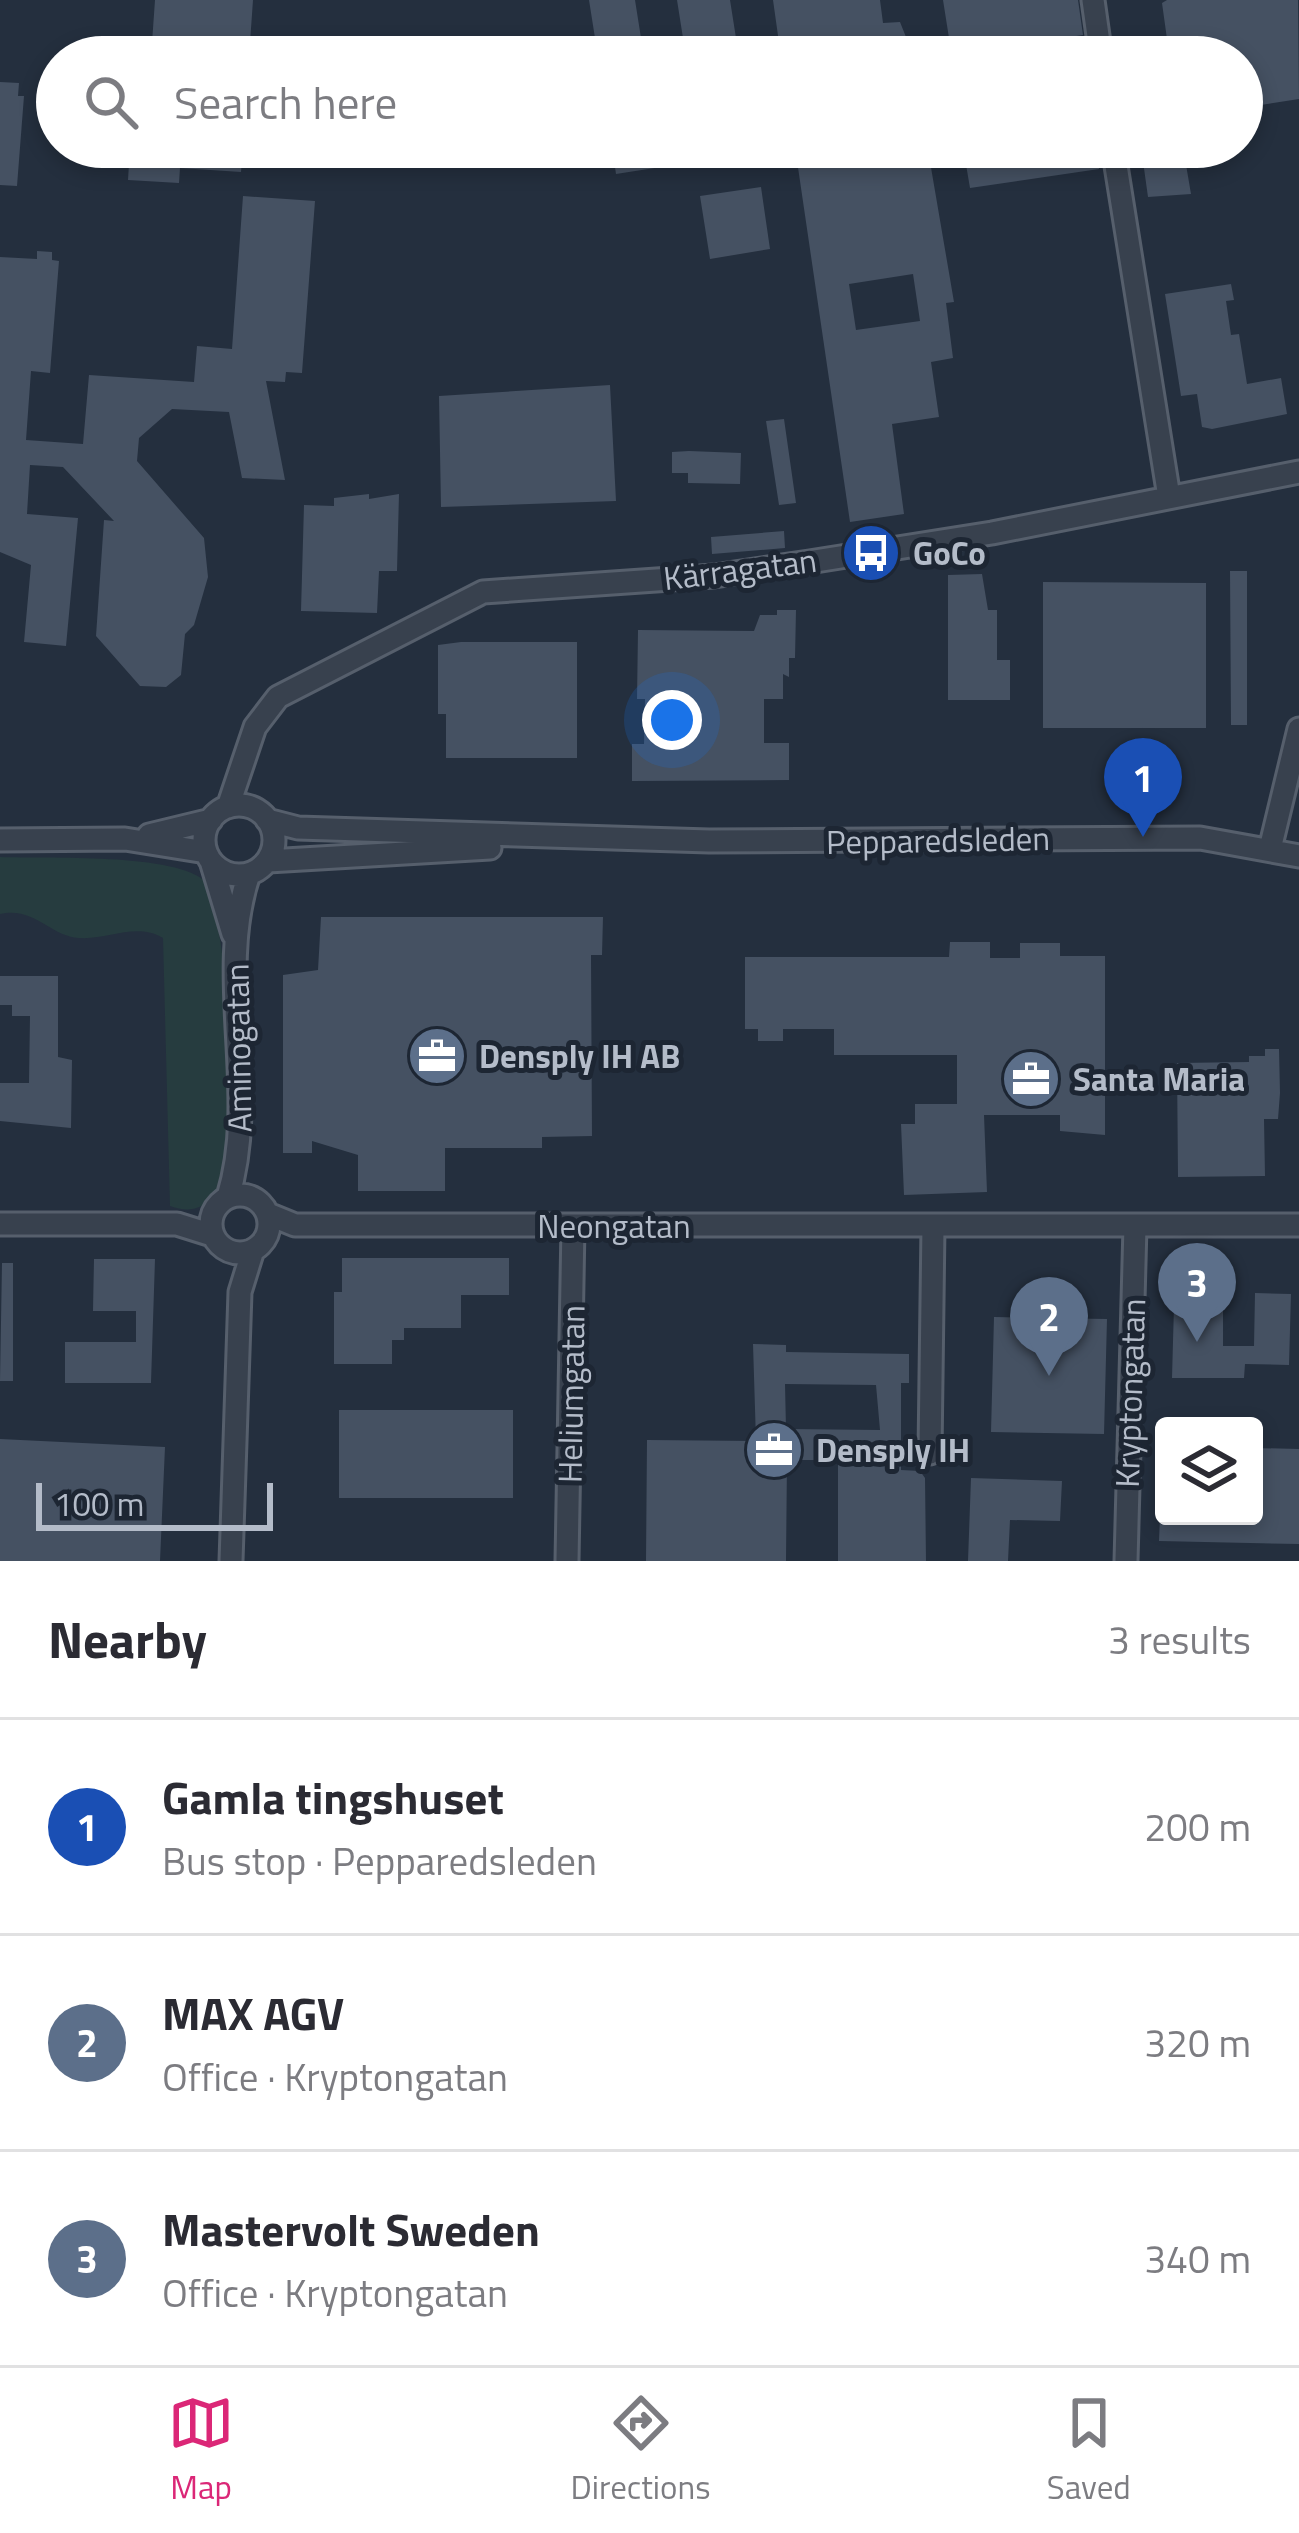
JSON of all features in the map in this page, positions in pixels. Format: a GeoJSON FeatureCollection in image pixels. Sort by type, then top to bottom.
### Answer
{"type":"FeatureCollection","features":[{"type":"Feature","properties":{"kind":"street"},"geometry":{"type":"LineString","coordinates":[[1094,0],[1098,36]]}},
{"type":"Feature","properties":{"kind":"street"},"geometry":{"type":"LineString","coordinates":[[1117,168],[1169,497]]}},
{"type":"Feature","properties":{"kind":"street","name":"Kärragatan"},"geometry":{"type":"LineString","coordinates":[[219,813],[244,767],[255,727],[278,697],[483,592],[714,576],[992,533],[1299,472]]}},
{"type":"Feature","properties":{"kind":"street"},"geometry":{"type":"LineString","coordinates":[[1270,849],[1299,729]]}},
{"type":"Feature","properties":{"kind":"street"},"geometry":{"type":"LineString","coordinates":[[236,946],[263,882],[274,840],[244,767]]}},
{"type":"Feature","properties":{"kind":"street"},"geometry":{"type":"LineString","coordinates":[[0,840],[125,839],[219,813],[263,816]]}},
{"type":"Feature","properties":{"kind":"street"},"geometry":{"type":"LineString","coordinates":[[211,864],[204,836],[219,813]]}},
{"type":"Feature","properties":{"kind":"street","name":"Pepparedsleden"},"geometry":{"type":"LineString","coordinates":[[263,816],[298,828],[647,841],[1200,838],[1299,856]]}},
{"type":"Feature","properties":{"kind":"street"},"geometry":{"type":"LineString","coordinates":[[125,839],[197,866],[211,864],[228,874],[266,865]]}},
{"type":"Feature","properties":{"kind":"street","name":"Pepparedsleden"},"geometry":{"type":"LineString","coordinates":[[266,865],[647,841]]}},
{"type":"Feature","properties":{"kind":"street","name":"Aminogatan"},"geometry":{"type":"LineString","coordinates":[[211,864],[236,946],[239,1150],[261,1225]]}},
{"type":"Feature","properties":{"kind":"street","name":"Aminogatan"},"geometry":{"type":"LineString","coordinates":[[236,946],[266,865]]}},
{"type":"Feature","properties":{"kind":"street","name":"Aminogatan"},"geometry":{"type":"LineString","coordinates":[[217,1241],[222,1202],[239,1150]]}},
{"type":"Feature","properties":{"kind":"street"},"geometry":{"type":"LineString","coordinates":[[177,1224],[222,1202],[261,1225]]}},
{"type":"Feature","properties":{"kind":"street"},"geometry":{"type":"LineString","coordinates":[[0,1224],[177,1224],[238,1253],[261,1225]]}},
{"type":"Feature","properties":{"kind":"street"},"geometry":{"type":"LineString","coordinates":[[231,1561],[240,1292],[261,1225]]}},
{"type":"Feature","properties":{"kind":"street","name":"Neongatan"},"geometry":{"type":"LineString","coordinates":[[261,1225],[1299,1225]]}},
{"type":"Feature","properties":{"kind":"street","name":"Heliumgatan"},"geometry":{"type":"LineString","coordinates":[[567,1561],[573,1226]]}},
{"type":"Feature","properties":{"kind":"street"},"geometry":{"type":"LineString","coordinates":[[930,1453],[933,1226]]}},
{"type":"Feature","properties":{"kind":"street","name":"Kryptongatan"},"geometry":{"type":"LineString","coordinates":[[1126,1561],[1135,1226]]}},
{"type":"Feature","properties":{"kind":"street"},"geometry":{"type":"LineString","coordinates":[[217,1241],[240,1292]]}},
{"type":"Feature","properties":{"kind":"green space"},"geometry":{"type":"Polygon","coordinates":[[[0,857],[141,862],[192,873],[207,883],[226,987],[228,1164],[216,1193],[201,1206],[170,1206],[163,938],[132,931],[79,938],[23,914],[0,914],[0,857]]]}},
{"type":"Feature","properties":{"kind":"building"},"geometry":{"type":"Polygon","coordinates":[[[155,0],[253,0],[250,36],[152,36],[155,0]]]}},
{"type":"Feature","properties":{"kind":"building"},"geometry":{"type":"Polygon","coordinates":[[[589,0],[635,0],[641,36],[595,36],[589,0]]]}},
{"type":"Feature","properties":{"kind":"building"},"geometry":{"type":"Polygon","coordinates":[[[677,0],[730,0],[736,36],[683,36],[677,0]]]}},
{"type":"Feature","properties":{"kind":"building"},"geometry":{"type":"Polygon","coordinates":[[[773,0],[880,0],[883,23],[900,22],[906,36],[778,36],[773,0]]]}},
{"type":"Feature","properties":{"kind":"building"},"geometry":{"type":"Polygon","coordinates":[[[943,0],[1078,0],[1083,35],[1076,36],[949,36],[943,0]]]}},
{"type":"Feature","properties":{"kind":"building"},"geometry":{"type":"Polygon","coordinates":[[[1298,0],[1299,99],[1263,105],[1263,36],[1167,36],[1162,3],[1298,0]]]}},
{"type":"Feature","properties":{"kind":"building"},"geometry":{"type":"Polygon","coordinates":[[[0,82],[19,83],[18,96],[24,96],[17,186],[0,185],[0,82]]]}},
{"type":"Feature","properties":{"kind":"building"},"geometry":{"type":"Polygon","coordinates":[[[129,168],[180,168],[179,183],[128,180],[129,168]]]}},
{"type":"Feature","properties":{"kind":"building"},"geometry":{"type":"Polygon","coordinates":[[[180,168],[241,168],[241,172],[180,168]]]}},
{"type":"Feature","properties":{"kind":"building"},"geometry":{"type":"Polygon","coordinates":[[[615,168],[655,168],[616,174],[615,168]]]}},
{"type":"Feature","properties":{"kind":"building"},"geometry":{"type":"Polygon","coordinates":[[[798,168],[931,168],[954,302],[946,303],[953,358],[931,362],[939,417],[892,424],[904,514],[850,522],[798,168]],[[913,274],[849,284],[856,330],[920,321],[913,274]]]}},
{"type":"Feature","properties":{"kind":"building"},"geometry":{"type":"Polygon","coordinates":[[[967,168],[1099,168],[1099,169],[970,188],[967,168]]]}},
{"type":"Feature","properties":{"kind":"building"},"geometry":{"type":"Polygon","coordinates":[[[1144,168],[1187,168],[1191,194],[1148,197],[1144,168]]]}},
{"type":"Feature","properties":{"kind":"building"},"geometry":{"type":"Polygon","coordinates":[[[761,187],[770,249],[710,259],[700,196],[761,187]]]}},
{"type":"Feature","properties":{"kind":"building"},"geometry":{"type":"Polygon","coordinates":[[[243,196],[315,201],[302,373],[286,372],[285,382],[266,381],[285,480],[242,478],[229,412],[172,409],[139,438],[137,461],[204,538],[208,577],[194,625],[185,634],[181,675],[166,687],[140,686],[96,636],[104,520],[114,521],[63,467],[30,465],[27,514],[78,518],[66,646],[24,642],[31,565],[0,552],[0,257],[37,259],[37,251],[52,252],[52,260],[59,261],[50,373],[31,371],[26,440],[83,444],[89,375],[194,382],[197,346],[232,349],[243,196]]]}},
{"type":"Feature","properties":{"kind":"building"},"geometry":{"type":"Polygon","coordinates":[[[1231,284],[1234,300],[1226,301],[1231,335],[1239,334],[1247,384],[1281,378],[1287,414],[1212,429],[1202,427],[1197,394],[1181,396],[1165,294],[1231,284]]]}},
{"type":"Feature","properties":{"kind":"building"},"geometry":{"type":"Polygon","coordinates":[[[610,385],[616,501],[441,507],[439,396],[610,385]]]}},
{"type":"Feature","properties":{"kind":"building"},"geometry":{"type":"Polygon","coordinates":[[[784,419],[796,503],[779,505],[766,421],[784,419]]]}},
{"type":"Feature","properties":{"kind":"building"},"geometry":{"type":"Polygon","coordinates":[[[672,452],[741,453],[740,484],[688,483],[688,473],[672,473],[672,452]]]}},
{"type":"Feature","properties":{"kind":"building"},"geometry":{"type":"Polygon","coordinates":[[[369,494],[369,499],[399,494],[397,571],[379,571],[377,613],[301,611],[304,505],[334,506],[334,498],[369,494]]]}},
{"type":"Feature","properties":{"kind":"building"},"geometry":{"type":"Polygon","coordinates":[[[784,531],[785,548],[712,554],[711,537],[784,531]]]}},
{"type":"Feature","properties":{"kind":"building"},"geometry":{"type":"Polygon","coordinates":[[[1230,571],[1247,571],[1247,725],[1231,725],[1230,571]]]}},
{"type":"Feature","properties":{"kind":"building"},"geometry":{"type":"Polygon","coordinates":[[[982,574],[988,610],[997,610],[997,660],[1010,660],[1010,700],[948,700],[948,575],[982,574]]]}},
{"type":"Feature","properties":{"kind":"building"},"geometry":{"type":"Polygon","coordinates":[[[1043,582],[1206,583],[1206,728],[1043,728],[1043,582]]]}},
{"type":"Feature","properties":{"kind":"building"},"geometry":{"type":"Polygon","coordinates":[[[777,610],[796,610],[795,658],[789,658],[789,677],[783,674],[783,699],[764,699],[764,743],[789,743],[789,780],[632,781],[632,744],[644,744],[645,699],[637,699],[638,630],[754,631],[760,615],[777,615],[777,610]]]}},
{"type":"Feature","properties":{"kind":"building"},"geometry":{"type":"Polygon","coordinates":[[[577,642],[577,758],[446,758],[446,714],[438,714],[438,645],[577,642]]]}},
{"type":"Feature","properties":{"kind":"building","name":"Densply IH AB"},"geometry":{"type":"Polygon","coordinates":[[[321,917],[603,917],[602,955],[591,955],[592,1136],[542,1137],[542,1148],[445,1148],[445,1191],[358,1191],[358,1155],[312,1141],[312,1153],[283,1153],[283,975],[318,970],[321,917]]]}},
{"type":"Feature","properties":{"kind":"building","name":"Santa Maria"},"geometry":{"type":"Polygon","coordinates":[[[950,942],[990,942],[990,958],[1020,958],[1020,943],[1060,943],[1060,956],[1105,956],[1105,1135],[1060,1131],[1060,1115],[984,1115],[987,1192],[904,1195],[901,1124],[915,1124],[915,1104],[957,1104],[957,1055],[834,1055],[834,1029],[783,1029],[783,1041],[758,1041],[758,1029],[745,1029],[745,957],[949,957],[950,942]]]}},
{"type":"Feature","properties":{"kind":"building"},"geometry":{"type":"Polygon","coordinates":[[[0,976],[58,976],[58,1057],[72,1060],[71,1128],[0,1121],[0,1083],[29,1083],[30,1016],[12,1016],[12,1005],[0,1005],[0,976]]]}},
{"type":"Feature","properties":{"kind":"building"},"geometry":{"type":"Polygon","coordinates":[[[1265,1049],[1279,1049],[1280,1093],[1278,1119],[1264,1119],[1265,1176],[1178,1177],[1177,1063],[1249,1062],[1249,1056],[1265,1056],[1265,1049]]]}},
{"type":"Feature","properties":{"kind":"building"},"geometry":{"type":"Polygon","coordinates":[[[342,1258],[509,1258],[509,1295],[461,1295],[461,1328],[404,1328],[404,1340],[392,1340],[392,1364],[334,1364],[334,1292],[342,1292],[342,1258]]]}},
{"type":"Feature","properties":{"kind":"building"},"geometry":{"type":"Polygon","coordinates":[[[94,1259],[155,1259],[151,1383],[65,1383],[65,1342],[136,1342],[136,1311],[93,1311],[94,1259]]]}},
{"type":"Feature","properties":{"kind":"building"},"geometry":{"type":"Polygon","coordinates":[[[2,1263],[13,1263],[13,1381],[0,1381],[2,1263]]]}},
{"type":"Feature","properties":{"kind":"building"},"geometry":{"type":"Polygon","coordinates":[[[1255,1293],[1291,1294],[1289,1365],[1245,1364],[1244,1378],[1172,1378],[1174,1305],[1223,1306],[1223,1346],[1254,1346],[1255,1293]]]}},
{"type":"Feature","properties":{"kind":"building"},"geometry":{"type":"Polygon","coordinates":[[[994,1317],[1107,1319],[1104,1434],[991,1432],[994,1317]]]}},
{"type":"Feature","properties":{"kind":"building","name":"Densply IH"},"geometry":{"type":"Polygon","coordinates":[[[753,1344],[786,1345],[786,1352],[909,1354],[909,1383],[901,1383],[901,1470],[920,1471],[925,1478],[926,1561],[838,1561],[838,1460],[787,1460],[786,1561],[646,1561],[647,1440],[756,1441],[753,1344]],[[785,1384],[786,1429],[880,1430],[876,1385],[785,1384]]]}},
{"type":"Feature","properties":{"kind":"building"},"geometry":{"type":"Polygon","coordinates":[[[339,1410],[513,1410],[513,1498],[339,1498],[339,1410]]]}},
{"type":"Feature","properties":{"kind":"building"},"geometry":{"type":"Polygon","coordinates":[[[0,1439],[165,1447],[160,1561],[0,1561],[0,1439]]]}},
{"type":"Feature","properties":{"kind":"building"},"geometry":{"type":"Polygon","coordinates":[[[1263,1448],[1299,1449],[1299,1544],[1159,1541],[1160,1525],[1263,1525],[1263,1448]]]}},
{"type":"Feature","properties":{"kind":"building"},"geometry":{"type":"Polygon","coordinates":[[[971,1478],[1062,1481],[1060,1521],[1010,1520],[1008,1561],[968,1561],[971,1478]]]}},
{"type":"Feature","properties":{"kind":"place","name":"GoCo"},"geometry":{"type":"Point","coordinates":[871,553]}},
{"type":"Feature","properties":{"kind":"place","name":"Gamla tingshuset"},"geometry":{"type":"Point","coordinates":[1143,837]}},
{"type":"Feature","properties":{"kind":"place","name":"Densply IH AB"},"geometry":{"type":"Point","coordinates":[437,1056]}},
{"type":"Feature","properties":{"kind":"place","name":"Santa Maria"},"geometry":{"type":"Point","coordinates":[1031,1079]}},
{"type":"Feature","properties":{"kind":"place","name":"Mastervolt Sweden"},"geometry":{"type":"Point","coordinates":[1197,1342]}},
{"type":"Feature","properties":{"kind":"place","name":"MAX AGV"},"geometry":{"type":"Point","coordinates":[1049,1376]}},
{"type":"Feature","properties":{"kind":"place","name":"Densply IH"},"geometry":{"type":"Point","coordinates":[774,1450]}}]}
